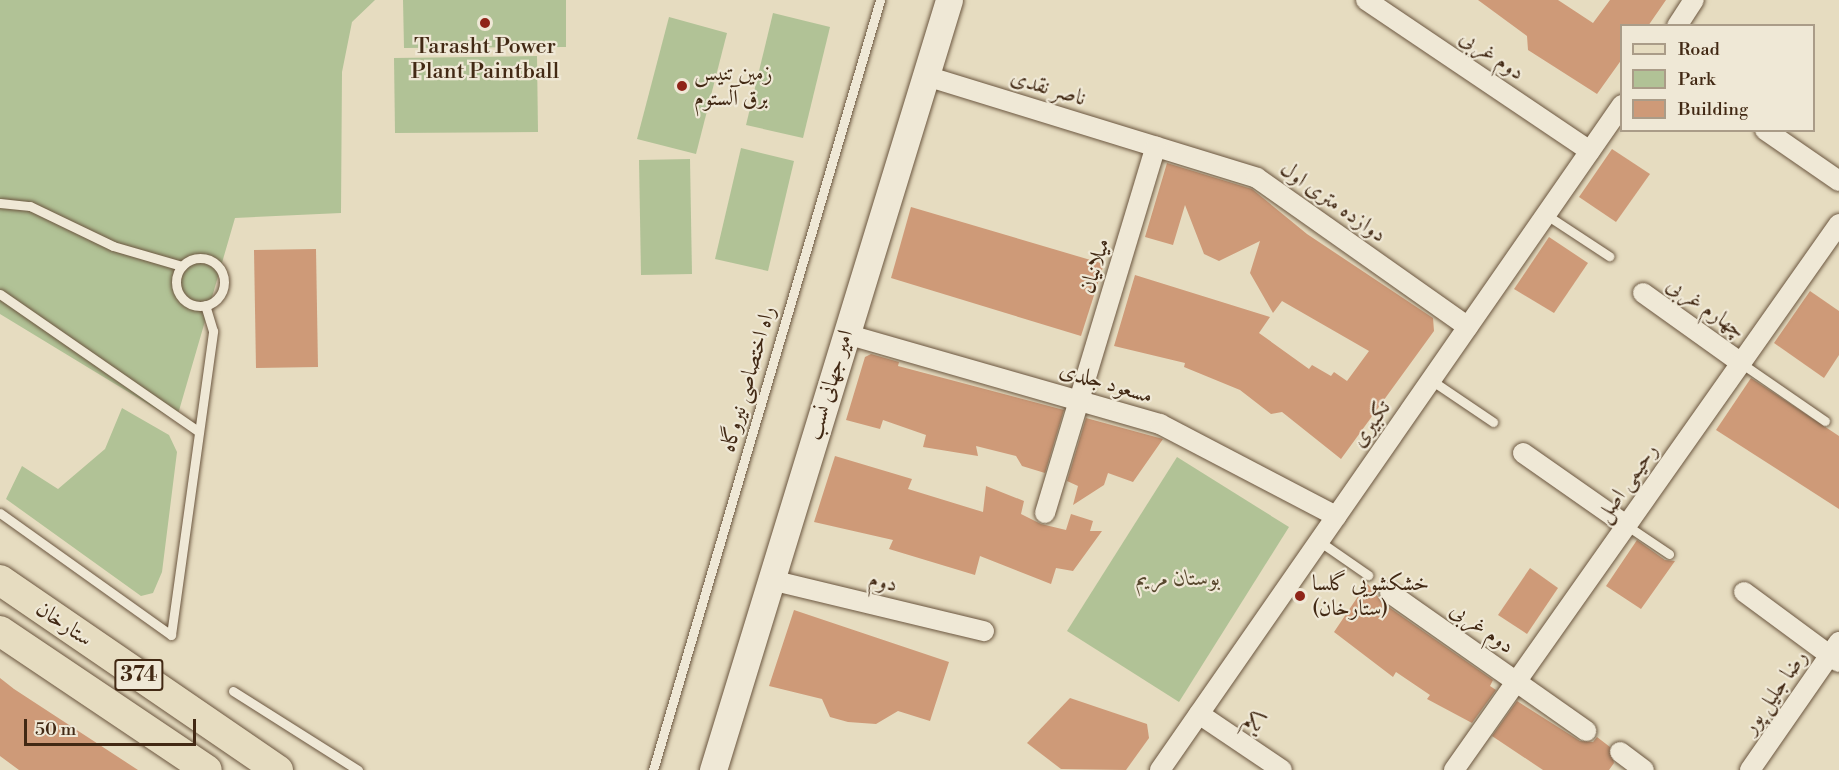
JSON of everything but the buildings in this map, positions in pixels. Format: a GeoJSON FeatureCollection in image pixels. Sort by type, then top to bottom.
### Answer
{"type":"FeatureCollection","features":[{"type":"Feature","properties":{"kind":"main road","name":"ستارخان"},"geometry":{"type":"LineString","coordinates":[[0,580],[278,770]]}},
{"type":"Feature","properties":{"kind":"main road","name":"ستارخان"},"geometry":{"type":"LineString","coordinates":[[0,631],[207,770]]}},
{"type":"Feature","properties":{"kind":"street","name":"امیر جهانی نسب"},"geometry":{"type":"LineString","coordinates":[[713,770],[949,0]]}},
{"type":"Feature","properties":{"kind":"street","name":"دوم غربی"},"geometry":{"type":"LineString","coordinates":[[1366,0],[1590,151]]}},
{"type":"Feature","properties":{"kind":"street"},"geometry":{"type":"LineString","coordinates":[[1678,24],[1694,0]]}},
{"type":"Feature","properties":{"kind":"street","name":"ناصر نقدی"},"geometry":{"type":"LineString","coordinates":[[926,76],[1156,146]]}},
{"type":"Feature","properties":{"kind":"street","name":"تکبیری"},"geometry":{"type":"LineString","coordinates":[[1160,770],[1620,108]]}},
{"type":"Feature","properties":{"kind":"street"},"geometry":{"type":"LineString","coordinates":[[1768,132],[1839,182]]}},
{"type":"Feature","properties":{"kind":"street","name":"دوازده متری اول"},"geometry":{"type":"LineString","coordinates":[[1156,146],[1273,187],[1468,327]]}},
{"type":"Feature","properties":{"kind":"street","name":"میلانیان"},"geometry":{"type":"LineString","coordinates":[[1045,513],[1156,146]]}},
{"type":"Feature","properties":{"kind":"street","name":"رحیمی اصل"},"geometry":{"type":"LineString","coordinates":[[1454,770],[1839,224]]}},
{"type":"Feature","properties":{"kind":"street","name":"چهارم غربی"},"geometry":{"type":"LineString","coordinates":[[1642,293],[1741,363]]}},
{"type":"Feature","properties":{"kind":"street","name":"مسعود جلدی"},"geometry":{"type":"LineString","coordinates":[[846,334],[1080,399],[1192,437],[1336,516]]}},
{"type":"Feature","properties":{"kind":"street"},"geometry":{"type":"LineString","coordinates":[[1523,453],[1626,525]]}},
{"type":"Feature","properties":{"kind":"street","name":"دوم"},"geometry":{"type":"LineString","coordinates":[[771,580],[984,631]]}},
{"type":"Feature","properties":{"kind":"street"},"geometry":{"type":"LineString","coordinates":[[1744,592],[1836,653]]}},
{"type":"Feature","properties":{"kind":"street","name":"دوم غربی"},"geometry":{"type":"LineString","coordinates":[[1390,593],[1586,731]]}},
{"type":"Feature","properties":{"kind":"street","name":"رضا جلیل پور"},"geometry":{"type":"LineString","coordinates":[[1750,770],[1836,653]]}},
{"type":"Feature","properties":{"kind":"street","name":"یکم"},"geometry":{"type":"LineString","coordinates":[[1199,714],[1282,770]]}},
{"type":"Feature","properties":{"kind":"street"},"geometry":{"type":"LineString","coordinates":[[1620,752],[1644,770]]}},
{"type":"Feature","properties":{"kind":"lane","name":"راه اختصاصی نیروگاه"},"geometry":{"type":"LineString","coordinates":[[653,770],[880,0]]}},
{"type":"Feature","properties":{"kind":"lane"},"geometry":{"type":"LineString","coordinates":[[0,203],[30,206],[113,246],[182,266],[203,258],[222,271],[221,294],[205,305],[194,305],[180,296],[176,281],[182,266]]}},
{"type":"Feature","properties":{"kind":"lane"},"geometry":{"type":"LineString","coordinates":[[1545,214],[1609,256]]}},
{"type":"Feature","properties":{"kind":"lane"},"geometry":{"type":"LineString","coordinates":[[0,294],[199,432]]}},
{"type":"Feature","properties":{"kind":"lane"},"geometry":{"type":"LineString","coordinates":[[0,513],[171,635],[213,331],[205,305]]}},
{"type":"Feature","properties":{"kind":"lane"},"geometry":{"type":"LineString","coordinates":[[1741,363],[1825,421]]}},
{"type":"Feature","properties":{"kind":"lane"},"geometry":{"type":"LineString","coordinates":[[1431,380],[1494,422]]}},
{"type":"Feature","properties":{"kind":"lane"},"geometry":{"type":"LineString","coordinates":[[1626,525],[1669,554]]}},
{"type":"Feature","properties":{"kind":"lane"},"geometry":{"type":"LineString","coordinates":[[1319,541],[1368,574]]}},
{"type":"Feature","properties":{"kind":"lane"},"geometry":{"type":"LineString","coordinates":[[233,692],[358,770]]}},
{"type":"Feature","properties":{"kind":"green space"},"geometry":{"type":"Polygon","coordinates":[[[0,0],[375,0],[352,22],[342,72],[341,213],[235,218],[176,421],[0,314],[0,0]]]}},
{"type":"Feature","properties":{"kind":"green space","name":"Tarasht Power Plant Paintball"},"geometry":{"type":"Polygon","coordinates":[[[403,0],[566,0],[566,47],[404,48],[403,0]]]}},
{"type":"Feature","properties":{"kind":"green space","name":"زمین تنیس برق آلستوم"},"geometry":{"type":"Polygon","coordinates":[[[773,13],[830,27],[803,138],[746,125],[773,13]]]}},
{"type":"Feature","properties":{"kind":"green space","name":"زمین تنیس برق آلستوم"},"geometry":{"type":"Polygon","coordinates":[[[669,17],[727,33],[696,154],[637,139],[669,17]]]}},
{"type":"Feature","properties":{"kind":"green space"},"geometry":{"type":"Polygon","coordinates":[[[537,56],[538,132],[395,133],[394,58],[537,56]]]}},
{"type":"Feature","properties":{"kind":"green space","name":"زمین تنیس برق آلستوم"},"geometry":{"type":"Polygon","coordinates":[[[741,148],[794,161],[768,271],[715,259],[741,148]]]}},
{"type":"Feature","properties":{"kind":"green space","name":"زمین تنیس برق آلستوم"},"geometry":{"type":"Polygon","coordinates":[[[690,159],[692,274],[641,275],[639,160],[690,159]]]}},
{"type":"Feature","properties":{"kind":"green space"},"geometry":{"type":"Polygon","coordinates":[[[122,408],[169,435],[177,452],[162,572],[153,593],[141,596],[6,499],[22,466],[58,489],[105,449],[122,408]]]}},
{"type":"Feature","properties":{"kind":"green space","name":"بوستان مریم"},"geometry":{"type":"Polygon","coordinates":[[[1177,457],[1289,527],[1179,702],[1067,631],[1177,457]]]}},
{"type":"Feature","properties":{"kind":"place","name":"Tarasht Power Plant Paintball"},"geometry":{"type":"Point","coordinates":[485,23]}},
{"type":"Feature","properties":{"kind":"place","name":"زمین تنیس برق آلستوم"},"geometry":{"type":"Point","coordinates":[682,86]}},
{"type":"Feature","properties":{"kind":"place","name":"خشکشویی گلسا (ستارخان)"},"geometry":{"type":"Point","coordinates":[1300,596]}}]}
